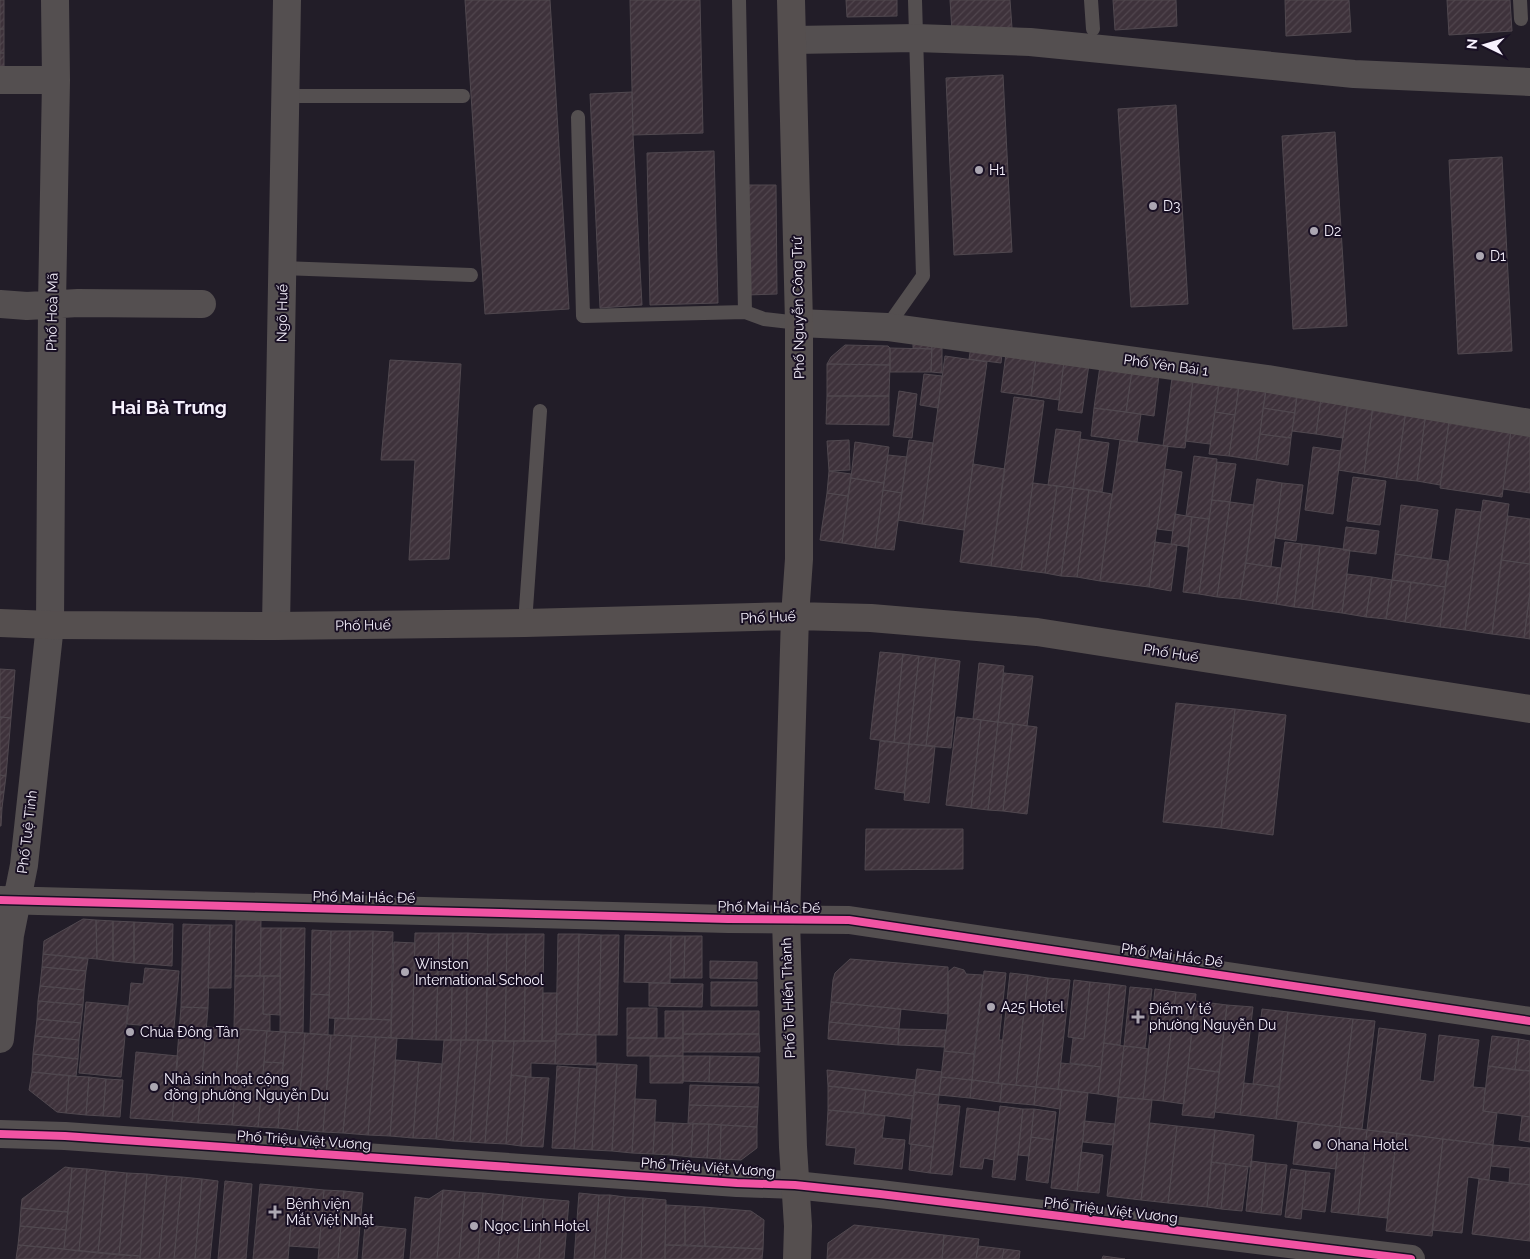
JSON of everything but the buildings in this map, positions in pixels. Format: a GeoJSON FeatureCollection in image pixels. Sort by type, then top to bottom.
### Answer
{"type":"FeatureCollection","features":[{"type":"Feature","properties":{"kind":"main road","name":"Phố Nguyễn Công Trứ"},"geometry":{"type":"LineString","coordinates":[[791,0],[799,323],[799,559],[795,616]]}},
{"type":"Feature","properties":{"kind":"main road","name":"Phố Huế"},"geometry":{"type":"LineString","coordinates":[[0,623],[276,626],[525,623],[795,616],[871,618],[1037,632],[1530,709]]}},
{"type":"Feature","properties":{"kind":"main road","name":"Phố Tô Hiến Thành"},"geometry":{"type":"LineString","coordinates":[[795,616],[786,920],[798,1226],[797,1259]]}},
{"type":"Feature","properties":{"kind":"street","name":"Phố Hoà Mã"},"geometry":{"type":"LineString","coordinates":[[50,625],[52,305],[56,80],[55,0]]}},
{"type":"Feature","properties":{"kind":"street","name":"Ngõ Huế"},"geometry":{"type":"LineString","coordinates":[[276,626],[287,0]]}},
{"type":"Feature","properties":{"kind":"street"},"geometry":{"type":"LineString","coordinates":[[793,40],[916,38],[1030,42],[1354,74],[1530,82]]}},
{"type":"Feature","properties":{"kind":"street"},"geometry":{"type":"LineString","coordinates":[[0,80],[56,80]]}},
{"type":"Feature","properties":{"kind":"street"},"geometry":{"type":"LineString","coordinates":[[0,304],[28,306],[78,303],[202,304]]}},
{"type":"Feature","properties":{"kind":"street","name":"Phố Yên Bái 1"},"geometry":{"type":"LineString","coordinates":[[799,323],[887,327],[1268,379],[1530,423]]}},
{"type":"Feature","properties":{"kind":"street","name":"Phố Tuệ Tĩnh"},"geometry":{"type":"LineString","coordinates":[[0,1038],[10,935],[8,900],[24,865],[50,625]]}},
{"type":"Feature","properties":{"kind":"street","name":"Phố Mai Hắc Đế"},"geometry":{"type":"LineString","coordinates":[[8,900],[849,920],[1530,1021]]}},
{"type":"Feature","properties":{"kind":"street","name":"Phố Triệu Việt Vương"},"geometry":{"type":"LineString","coordinates":[[0,1134],[65,1136],[737,1183],[795,1185],[1411,1259]]}},
{"type":"Feature","properties":{"kind":"lane"},"geometry":{"type":"LineString","coordinates":[[739,0],[744,312]]}},
{"type":"Feature","properties":{"kind":"lane"},"geometry":{"type":"LineString","coordinates":[[887,327],[922,276],[915,0]]}},
{"type":"Feature","properties":{"kind":"lane"},"geometry":{"type":"LineString","coordinates":[[1091,0],[1092,29]]}},
{"type":"Feature","properties":{"kind":"lane"},"geometry":{"type":"LineString","coordinates":[[1520,0],[1521,19]]}},
{"type":"Feature","properties":{"kind":"lane"},"geometry":{"type":"LineString","coordinates":[[286,96],[463,96]]}},
{"type":"Feature","properties":{"kind":"lane"},"geometry":{"type":"LineString","coordinates":[[578,117],[583,316],[744,312],[764,319],[799,323]]}},
{"type":"Feature","properties":{"kind":"lane"},"geometry":{"type":"LineString","coordinates":[[282,268],[471,275]]}},
{"type":"Feature","properties":{"kind":"lane"},"geometry":{"type":"LineString","coordinates":[[525,623],[540,412]]}},
{"type":"Feature","properties":{"kind":"cycle path"},"geometry":{"type":"LineString","coordinates":[[0,900],[728,919],[849,920],[1530,1021]]}},
{"type":"Feature","properties":{"kind":"cycle path"},"geometry":{"type":"LineString","coordinates":[[0,1134],[65,1136],[737,1183],[795,1185],[1411,1259]]}},
{"type":"Feature","properties":{"kind":"place","name":"H1"},"geometry":{"type":"Point","coordinates":[979,170]}},
{"type":"Feature","properties":{"kind":"place","name":"D3"},"geometry":{"type":"Point","coordinates":[1153,206]}},
{"type":"Feature","properties":{"kind":"place","name":"D2"},"geometry":{"type":"Point","coordinates":[1314,231]}},
{"type":"Feature","properties":{"kind":"place","name":"D1"},"geometry":{"type":"Point","coordinates":[1480,256]}},
{"type":"Feature","properties":{"kind":"place","name":"Winston International School"},"geometry":{"type":"Point","coordinates":[405,972]}},
{"type":"Feature","properties":{"kind":"place","name":"A25 Hotel"},"geometry":{"type":"Point","coordinates":[991,1007]}},
{"type":"Feature","properties":{"kind":"place","name":"Điểm Y tế phường Nguyễn Du"},"geometry":{"type":"Point","coordinates":[1138,1017]}},
{"type":"Feature","properties":{"kind":"place","name":"Chùa Đông Tân"},"geometry":{"type":"Point","coordinates":[130,1032]}},
{"type":"Feature","properties":{"kind":"place","name":"Nhà sinh hoạt cộng đồng phường Nguyễn Du"},"geometry":{"type":"Point","coordinates":[154,1087]}},
{"type":"Feature","properties":{"kind":"place","name":"Ohana Hotel"},"geometry":{"type":"Point","coordinates":[1317,1145]}},
{"type":"Feature","properties":{"kind":"place","name":"Bệnh viện Mắt Việt Nhật"},"geometry":{"type":"Point","coordinates":[275,1212]}},
{"type":"Feature","properties":{"kind":"place","name":"Ngọc Linh Hotel"},"geometry":{"type":"Point","coordinates":[474,1226]}},
{"type":"Feature","properties":{"kind":"district","name":"Hai Bà Trưng"},"geometry":{"type":"Point","coordinates":[169,407]}}]}
